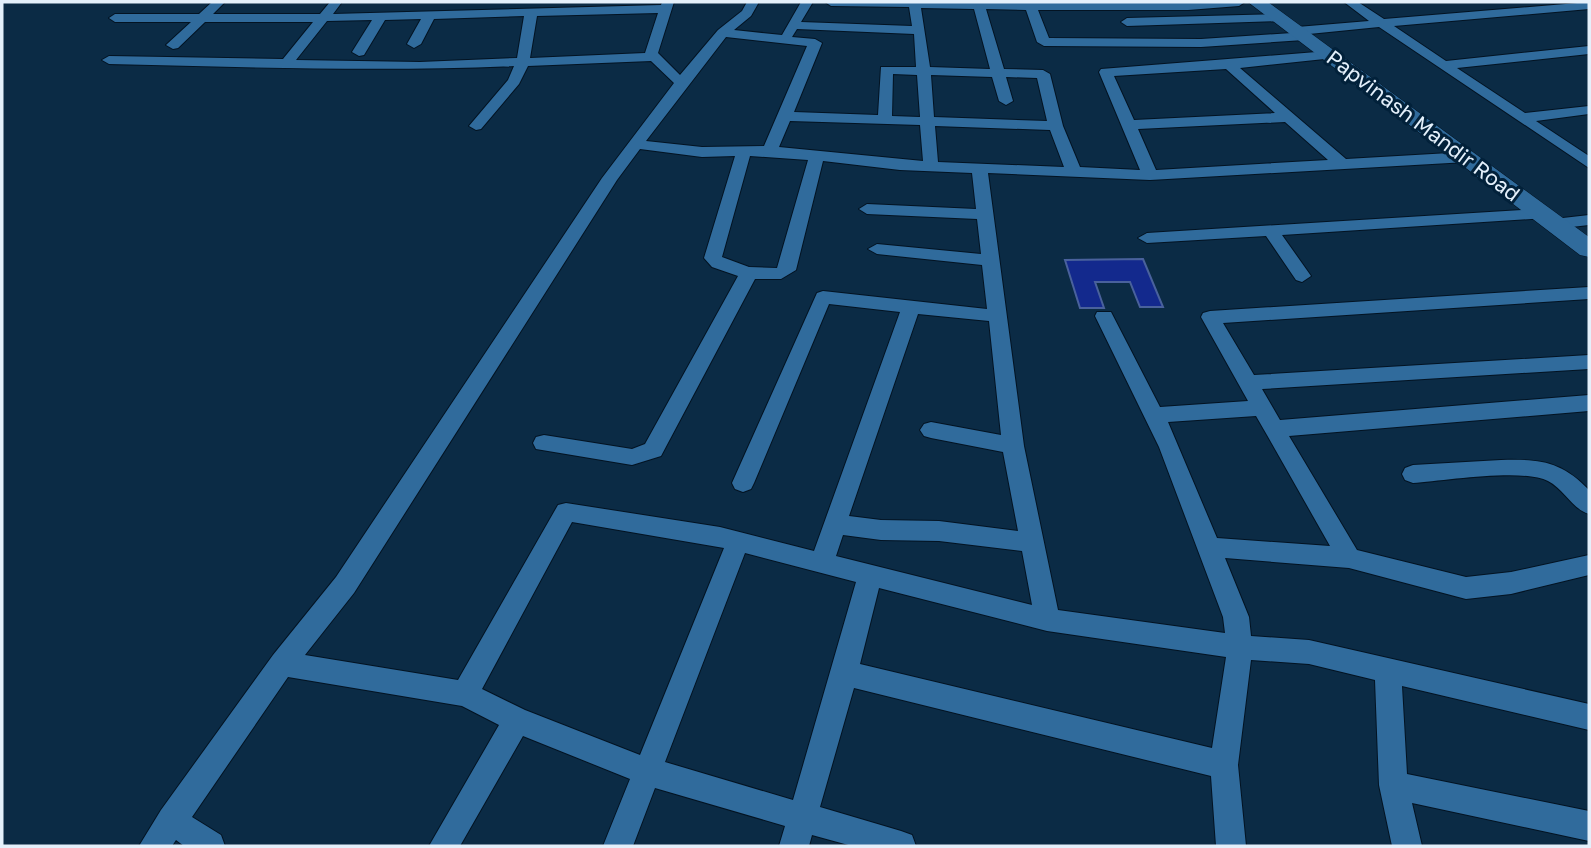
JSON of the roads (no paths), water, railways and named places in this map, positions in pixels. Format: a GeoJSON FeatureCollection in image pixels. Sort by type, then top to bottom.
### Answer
{"type":"FeatureCollection","features":[{"type":"Feature","properties":{"kind":"street"},"geometry":{"type":"LineString","coordinates":[[173,45],[219,2]]}},
{"type":"Feature","properties":{"kind":"street"},"geometry":{"type":"LineString","coordinates":[[285,65],[335,2]]}},
{"type":"Feature","properties":{"kind":"street"},"geometry":{"type":"LineString","coordinates":[[154,846],[282,664],[345,585],[603,189],[681,83],[723,33],[747,13],[753,2]]}},
{"type":"Feature","properties":{"kind":"street"},"geometry":{"type":"LineString","coordinates":[[784,39],[807,2]]}},
{"type":"Feature","properties":{"kind":"street"},"geometry":{"type":"LineString","coordinates":[[831,2],[1118,7],[1239,2]]}},
{"type":"Feature","properties":{"kind":"street","name":"Papvinash Mandir Road"},"geometry":{"type":"LineString","coordinates":[[1257,2],[1589,249]]}},
{"type":"Feature","properties":{"kind":"street"},"geometry":{"type":"LineString","coordinates":[[1350,2],[1589,163]]}},
{"type":"Feature","properties":{"kind":"street"},"geometry":{"type":"LineString","coordinates":[[1480,2],[1498,13]]}},
{"type":"Feature","properties":{"kind":"street"},"geometry":{"type":"LineString","coordinates":[[914,4],[919,30],[931,167]]}},
{"type":"Feature","properties":{"kind":"street"},"geometry":{"type":"LineString","coordinates":[[978,4],[1006,101]]}},
{"type":"Feature","properties":{"kind":"street"},"geometry":{"type":"LineString","coordinates":[[1029,4],[1044,42],[1214,42],[1293,29]]}},
{"type":"Feature","properties":{"kind":"street"},"geometry":{"type":"LineString","coordinates":[[1127,22],[1293,29],[1381,24],[1561,4],[1589,5]]}},
{"type":"Feature","properties":{"kind":"street"},"geometry":{"type":"LineString","coordinates":[[1561,4],[1589,21]]}},
{"type":"Feature","properties":{"kind":"street"},"geometry":{"type":"LineString","coordinates":[[115,18],[324,18],[381,16],[405,8],[430,14],[531,12],[596,16],[667,5],[651,54],[681,83]]}},
{"type":"Feature","properties":{"kind":"street"},"geometry":{"type":"LineString","coordinates":[[1118,7],[1140,43]]}},
{"type":"Feature","properties":{"kind":"street"},"geometry":{"type":"LineString","coordinates":[[476,126],[514,81],[523,62],[531,12]]}},
{"type":"Feature","properties":{"kind":"street"},"geometry":{"type":"LineString","coordinates":[[414,44],[430,14]]}},
{"type":"Feature","properties":{"kind":"street"},"geometry":{"type":"LineString","coordinates":[[359,52],[381,16]]}},
{"type":"Feature","properties":{"kind":"street"},"geometry":{"type":"LineString","coordinates":[[793,25],[919,30]]}},
{"type":"Feature","properties":{"kind":"street"},"geometry":{"type":"LineString","coordinates":[[723,33],[815,43],[770,151]]}},
{"type":"Feature","properties":{"kind":"street"},"geometry":{"type":"LineString","coordinates":[[1444,65],[1589,50]]}},
{"type":"Feature","properties":{"kind":"street"},"geometry":{"type":"LineString","coordinates":[[1150,175],[1106,72],[1229,65],[1329,55]]}},
{"type":"Feature","properties":{"kind":"street"},"geometry":{"type":"LineString","coordinates":[[110,60],[420,66],[654,57]]}},
{"type":"Feature","properties":{"kind":"street"},"geometry":{"type":"LineString","coordinates":[[1229,65],[1343,165]]}},
{"type":"Feature","properties":{"kind":"street"},"geometry":{"type":"LineString","coordinates":[[885,120],[886,70],[1043,74],[1056,127],[1074,172]]}},
{"type":"Feature","properties":{"kind":"street"},"geometry":{"type":"LineString","coordinates":[[1523,118],[1589,110]]}},
{"type":"Feature","properties":{"kind":"street"},"geometry":{"type":"LineString","coordinates":[[785,116],[1056,127]]}},
{"type":"Feature","properties":{"kind":"street"},"geometry":{"type":"LineString","coordinates":[[1129,125],[1289,117]]}},
{"type":"Feature","properties":{"kind":"street"},"geometry":{"type":"LineString","coordinates":[[637,144],[702,152],[770,151],[980,170],[1150,175],[1467,157]]}},
{"type":"Feature","properties":{"kind":"street"},"geometry":{"type":"LineString","coordinates":[[744,151],[713,258],[719,265],[749,273],[779,275],[787,270],[817,156]]}},
{"type":"Feature","properties":{"kind":"street"},"geometry":{"type":"LineString","coordinates":[[980,170],[1013,446],[1047,620]]}},
{"type":"Feature","properties":{"kind":"street"},"geometry":{"type":"LineString","coordinates":[[867,209],[985,214]]}},
{"type":"Feature","properties":{"kind":"street"},"geometry":{"type":"LineString","coordinates":[[1147,238],[1547,219],[1589,220]]}},
{"type":"Feature","properties":{"kind":"street"},"geometry":{"type":"LineString","coordinates":[[1271,231],[1302,276]]}},
{"type":"Feature","properties":{"kind":"street"},"geometry":{"type":"LineString","coordinates":[[877,249],[991,260]]}},
{"type":"Feature","properties":{"kind":"street"},"geometry":{"type":"LineString","coordinates":[[544,443],[632,457],[653,450],[749,273]]}},
{"type":"Feature","properties":{"kind":"street"},"geometry":{"type":"LineString","coordinates":[[1349,558],[1210,317],[1589,293]]}},
{"type":"Feature","properties":{"kind":"street"},"geometry":{"type":"LineString","coordinates":[[743,483],[823,297],[998,316]]}},
{"type":"Feature","properties":{"kind":"street"},"geometry":{"type":"LineString","coordinates":[[822,562],[911,306]]}},
{"type":"Feature","properties":{"kind":"street"},"geometry":{"type":"LineString","coordinates":[[1104,316],[1170,447],[1236,617],[1240,647],[1224,765],[1231,846]]}},
{"type":"Feature","properties":{"kind":"street"},"geometry":{"type":"LineString","coordinates":[[1248,383],[1589,362]]}},
{"type":"Feature","properties":{"kind":"street"},"geometry":{"type":"LineString","coordinates":[[1274,429],[1589,403]]}},
{"type":"Feature","properties":{"kind":"street"},"geometry":{"type":"LineString","coordinates":[[1154,415],[1262,408]]}},
{"type":"Feature","properties":{"kind":"street"},"geometry":{"type":"LineString","coordinates":[[931,430],[1013,446]]}},
{"type":"Feature","properties":{"kind":"street"},"geometry":{"type":"LineString","coordinates":[[1413,474],[1525,469],[1548,472],[1566,482],[1589,505]]}},
{"type":"Feature","properties":{"kind":"street"},"geometry":{"type":"LineString","coordinates":[[465,694],[566,512],[738,541],[1047,620],[1240,647],[1308,652],[1589,717]]}},
{"type":"Feature","properties":{"kind":"street"},"geometry":{"type":"LineString","coordinates":[[835,524],[881,530],[939,531],[1031,542]]}},
{"type":"Feature","properties":{"kind":"street"},"geometry":{"type":"LineString","coordinates":[[618,846],[738,541]]}},
{"type":"Feature","properties":{"kind":"street"},"geometry":{"type":"LineString","coordinates":[[1209,547],[1349,558],[1466,589],[1511,583],[1589,565]]}},
{"type":"Feature","properties":{"kind":"street"},"geometry":{"type":"LineString","coordinates":[[794,846],[845,673],[870,575]]}},
{"type":"Feature","properties":{"kind":"street"},"geometry":{"type":"LineString","coordinates":[[282,664],[465,694],[517,720],[646,771],[901,846]]}},
{"type":"Feature","properties":{"kind":"street"},"geometry":{"type":"LineString","coordinates":[[1388,672],[1393,785],[1408,846]]}},
{"type":"Feature","properties":{"kind":"street"},"geometry":{"type":"LineString","coordinates":[[845,673],[1224,765]]}},
{"type":"Feature","properties":{"kind":"street"},"geometry":{"type":"LineString","coordinates":[[444,846],[517,720]]}},
{"type":"Feature","properties":{"kind":"street"},"geometry":{"type":"LineString","coordinates":[[1393,785],[1589,826]]}},
{"type":"Feature","properties":{"kind":"street"},"geometry":{"type":"LineString","coordinates":[[171,820],[210,846]]}}]}
